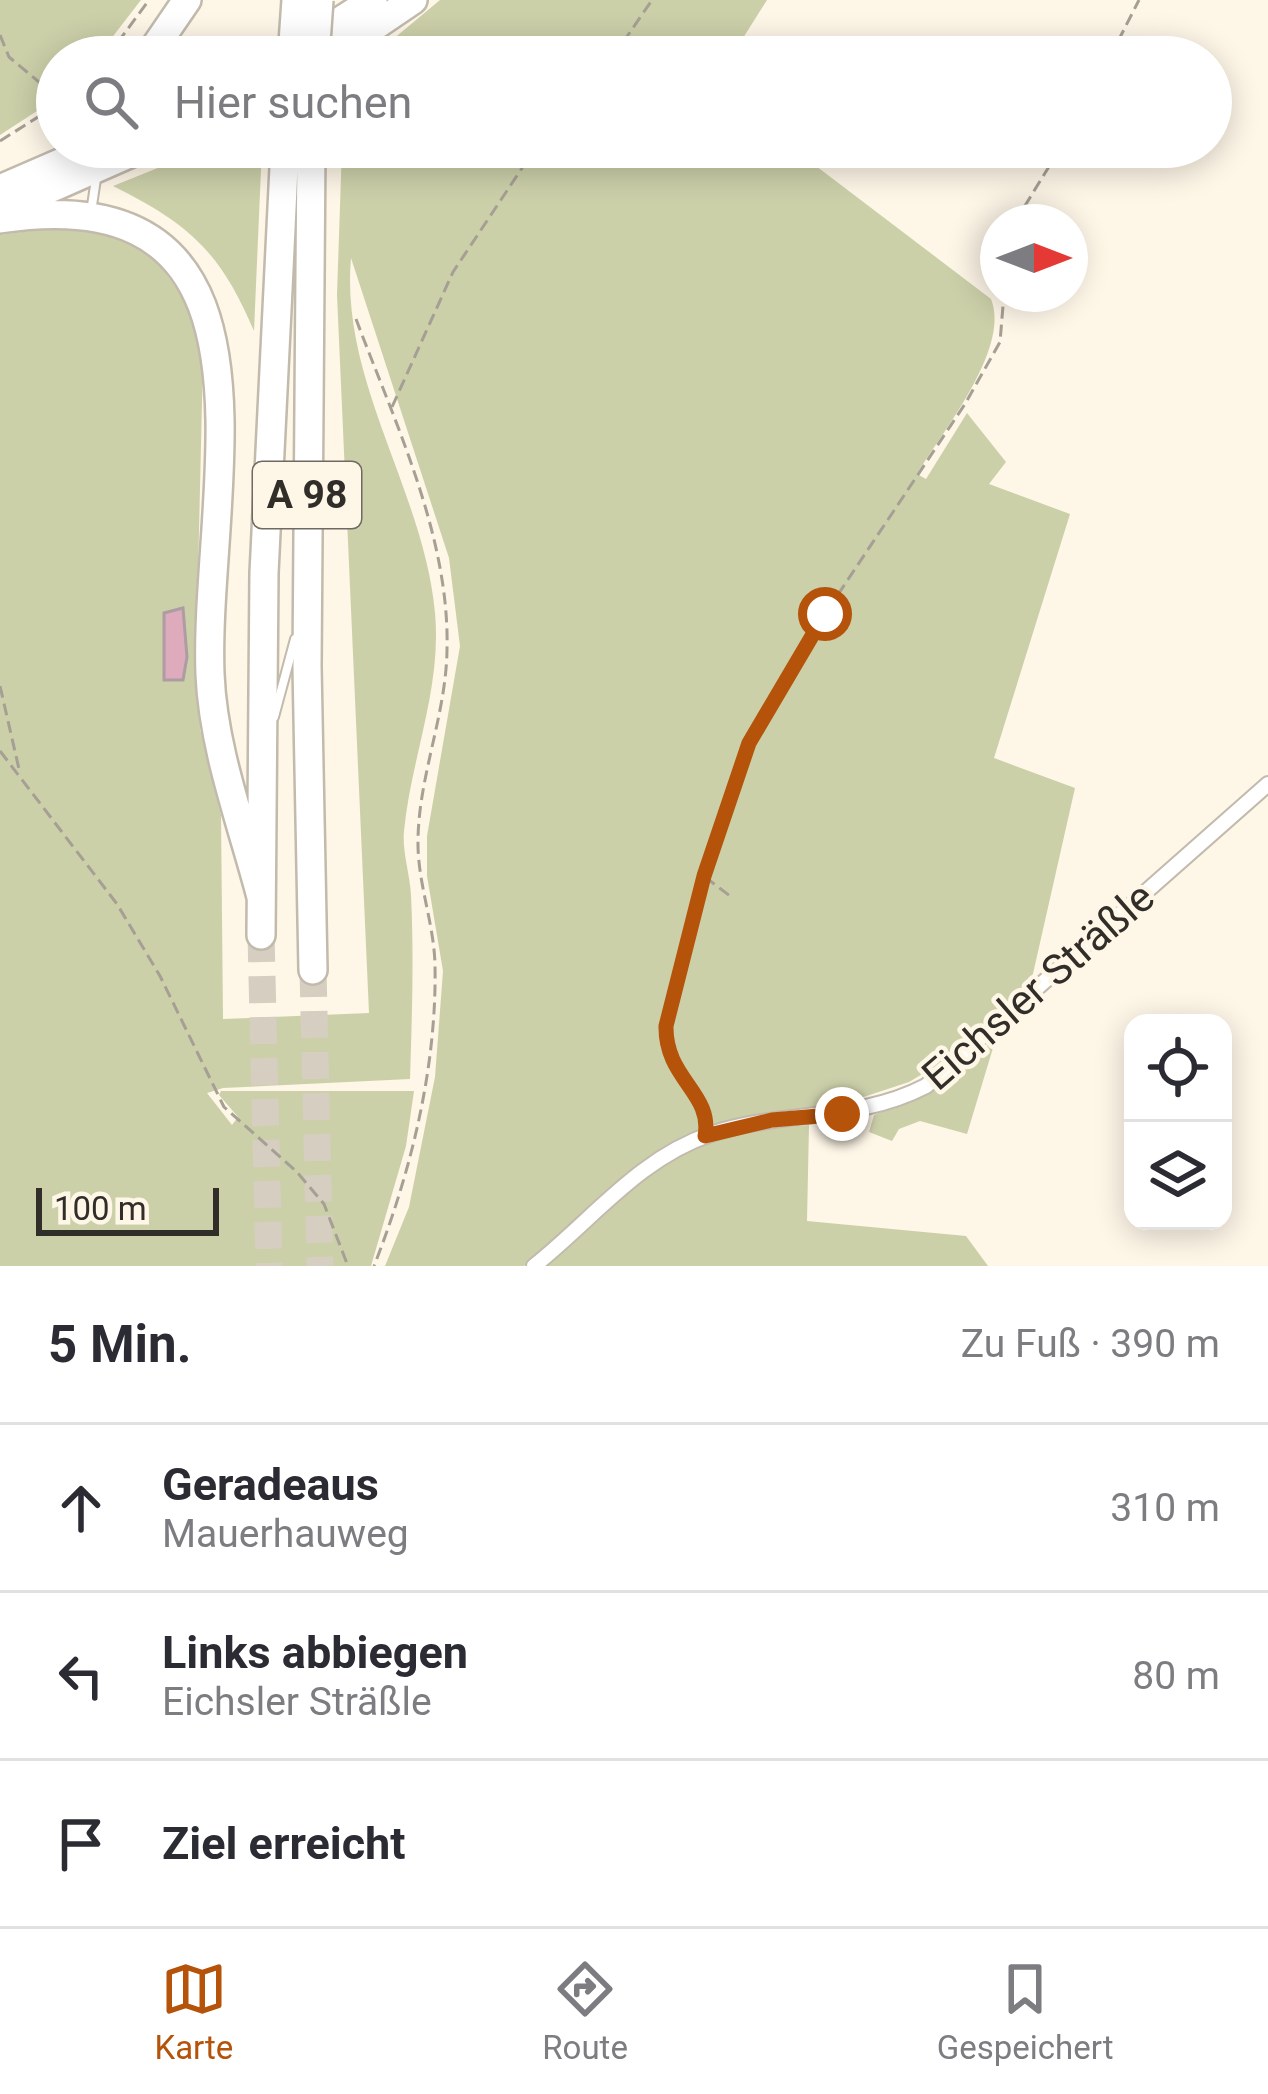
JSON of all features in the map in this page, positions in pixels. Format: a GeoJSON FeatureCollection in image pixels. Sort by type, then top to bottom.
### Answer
{"type":"FeatureCollection","features":[{"type":"Feature","properties":{"kind":"highway"},"geometry":{"type":"LineString","coordinates":[[162,36],[187,0]]}},
{"type":"Feature","properties":{"kind":"highway"},"geometry":{"type":"LineString","coordinates":[[293,36],[296,0]]}},
{"type":"Feature","properties":{"kind":"highway"},"geometry":{"type":"LineString","coordinates":[[316,36],[319,0]]}},
{"type":"Feature","properties":{"kind":"highway"},"geometry":{"type":"LineString","coordinates":[[315,36],[373,0]]}},
{"type":"Feature","properties":{"kind":"highway"},"geometry":{"type":"LineString","coordinates":[[360,36],[413,0]]}},
{"type":"Feature","properties":{"kind":"highway"},"geometry":{"type":"LineString","coordinates":[[0,186],[36,159]]}},
{"type":"Feature","properties":{"kind":"highway"},"geometry":{"type":"LineString","coordinates":[[0,186],[61,168]]}},
{"type":"Feature","properties":{"kind":"highway"},"geometry":{"type":"LineString","coordinates":[[0,215],[79,168]]}},
{"type":"Feature","properties":{"kind":"highway","name":"A 98"},"geometry":{"type":"LineString","coordinates":[[262,935],[269,430],[284,168]]}},
{"type":"Feature","properties":{"kind":"highway","name":"A 98"},"geometry":{"type":"LineString","coordinates":[[311,168],[307,573],[313,970]]}},
{"type":"Feature","properties":{"kind":"highway"},"geometry":{"type":"LineString","coordinates":[[0,215],[91,213],[130,226],[174,257],[202,298],[212,325],[218,378],[212,695],[261,897]]}},
{"type":"Feature","properties":{"kind":"street","name":"Eichsler Sträßle"},"geometry":{"type":"LineString","coordinates":[[534,1266],[648,1165],[705,1136],[772,1120],[871,1109],[926,1087],[1268,784]]}},
{"type":"Feature","properties":{"kind":"lane"},"geometry":{"type":"LineString","coordinates":[[91,213],[97,168]]}},
{"type":"Feature","properties":{"kind":"lane"},"geometry":{"type":"LineString","coordinates":[[261,782],[307,573]]}},
{"type":"Feature","properties":{"kind":"path"},"geometry":{"type":"LineString","coordinates":[[122,36],[149,0]]}},
{"type":"Feature","properties":{"kind":"path"},"geometry":{"type":"LineString","coordinates":[[628,36],[652,0]]}},
{"type":"Feature","properties":{"kind":"path"},"geometry":{"type":"LineString","coordinates":[[1121,36],[1139,0]]}},
{"type":"Feature","properties":{"kind":"path"},"geometry":{"type":"LineString","coordinates":[[0,35],[9,57],[36,80]]}},
{"type":"Feature","properties":{"kind":"path"},"geometry":{"type":"LineString","coordinates":[[0,141],[36,118]]}},
{"type":"Feature","properties":{"kind":"path"},"geometry":{"type":"LineString","coordinates":[[390,411],[412,351],[453,272],[522,168]]}},
{"type":"Feature","properties":{"kind":"path"},"geometry":{"type":"LineString","coordinates":[[1023,204],[1047,168]]}},
{"type":"Feature","properties":{"kind":"path"},"geometry":{"type":"LineString","coordinates":[[705,1136],[706,1108],[666,1050],[666,1026],[704,876],[749,743],[825,614],[965,404],[1000,342],[1002,312]]}},
{"type":"Feature","properties":{"kind":"path"},"geometry":{"type":"LineString","coordinates":[[356,319],[425,513],[443,595],[448,649],[418,836],[419,885],[435,961],[433,1019],[421,1110],[393,1218],[374,1266]]}},
{"type":"Feature","properties":{"kind":"path"},"geometry":{"type":"LineString","coordinates":[[0,686],[20,771]]}},
{"type":"Feature","properties":{"kind":"path"},"geometry":{"type":"LineString","coordinates":[[0,751],[20,771],[117,904],[160,976],[224,1107],[313,1188],[348,1266]]}},
{"type":"Feature","properties":{"kind":"path"},"geometry":{"type":"LineString","coordinates":[[704,876],[730,896]]}},
{"type":"Feature","properties":{"kind":"green space"},"geometry":{"type":"Polygon","coordinates":[[[0,0],[141,0],[113,36],[36,36],[36,112],[0,135],[0,0]]]}},
{"type":"Feature","properties":{"kind":"green space"},"geometry":{"type":"Polygon","coordinates":[[[440,0],[767,0],[744,36],[397,36],[440,0]]]}},
{"type":"Feature","properties":{"kind":"green space"},"geometry":{"type":"Polygon","coordinates":[[[158,168],[261,168],[254,331],[228,280],[199,243],[162,213],[113,186],[158,168]]]}},
{"type":"Feature","properties":{"kind":"green space"},"geometry":{"type":"Polygon","coordinates":[[[341,168],[819,168],[980,291],[980,312],[994,312],[983,365],[917,474],[926,479],[967,413],[1006,462],[989,484],[1070,514],[994,758],[1075,788],[1030,987],[951,1057],[909,1082],[833,1107],[732,1122],[674,1146],[524,1266],[385,1266],[409,1207],[435,1077],[443,971],[427,876],[427,836],[460,646],[449,558],[351,258],[358,349],[416,524],[435,613],[434,668],[404,831],[412,918],[410,1079],[223,1088],[207,1093],[232,1125],[238,1117],[219,1095],[221,1091],[414,1091],[406,1146],[371,1266],[0,1266],[0,235],[73,225],[122,238],[157,261],[189,306],[203,359],[197,618],[200,729],[221,815],[223,1019],[369,1013],[337,295],[341,168]]]}},
{"type":"Feature","properties":{"kind":"green space"},"geometry":{"type":"Polygon","coordinates":[[[996,1038],[967,1134],[920,1121],[899,1129],[892,1141],[869,1132],[874,1115],[939,1087],[996,1038]]]}},
{"type":"Feature","properties":{"kind":"green space"},"geometry":{"type":"Polygon","coordinates":[[[809,1125],[807,1221],[966,1236],[988,1266],[541,1266],[651,1166],[733,1131],[809,1125]]]}},
{"type":"Feature","properties":{"kind":"building"},"geometry":{"type":"Polygon","coordinates":[[[183,608],[187,657],[183,680],[164,680],[164,613],[183,608]]]}},
{"type":"Feature","properties":{"kind":"tunnel"},"geometry":{"type":"LineString","coordinates":[[261,935],[269,1266]]}},
{"type":"Feature","properties":{"kind":"tunnel"},"geometry":{"type":"LineString","coordinates":[[313,970],[320,1266]]}},
{"type":"Feature","properties":{"kind":"route"},"geometry":{"type":"LineString","coordinates":[[825,614],[749,743],[704,876],[666,1026],[666,1050],[673,1067],[706,1108],[705,1136],[772,1120],[842,1114]]}}]}
